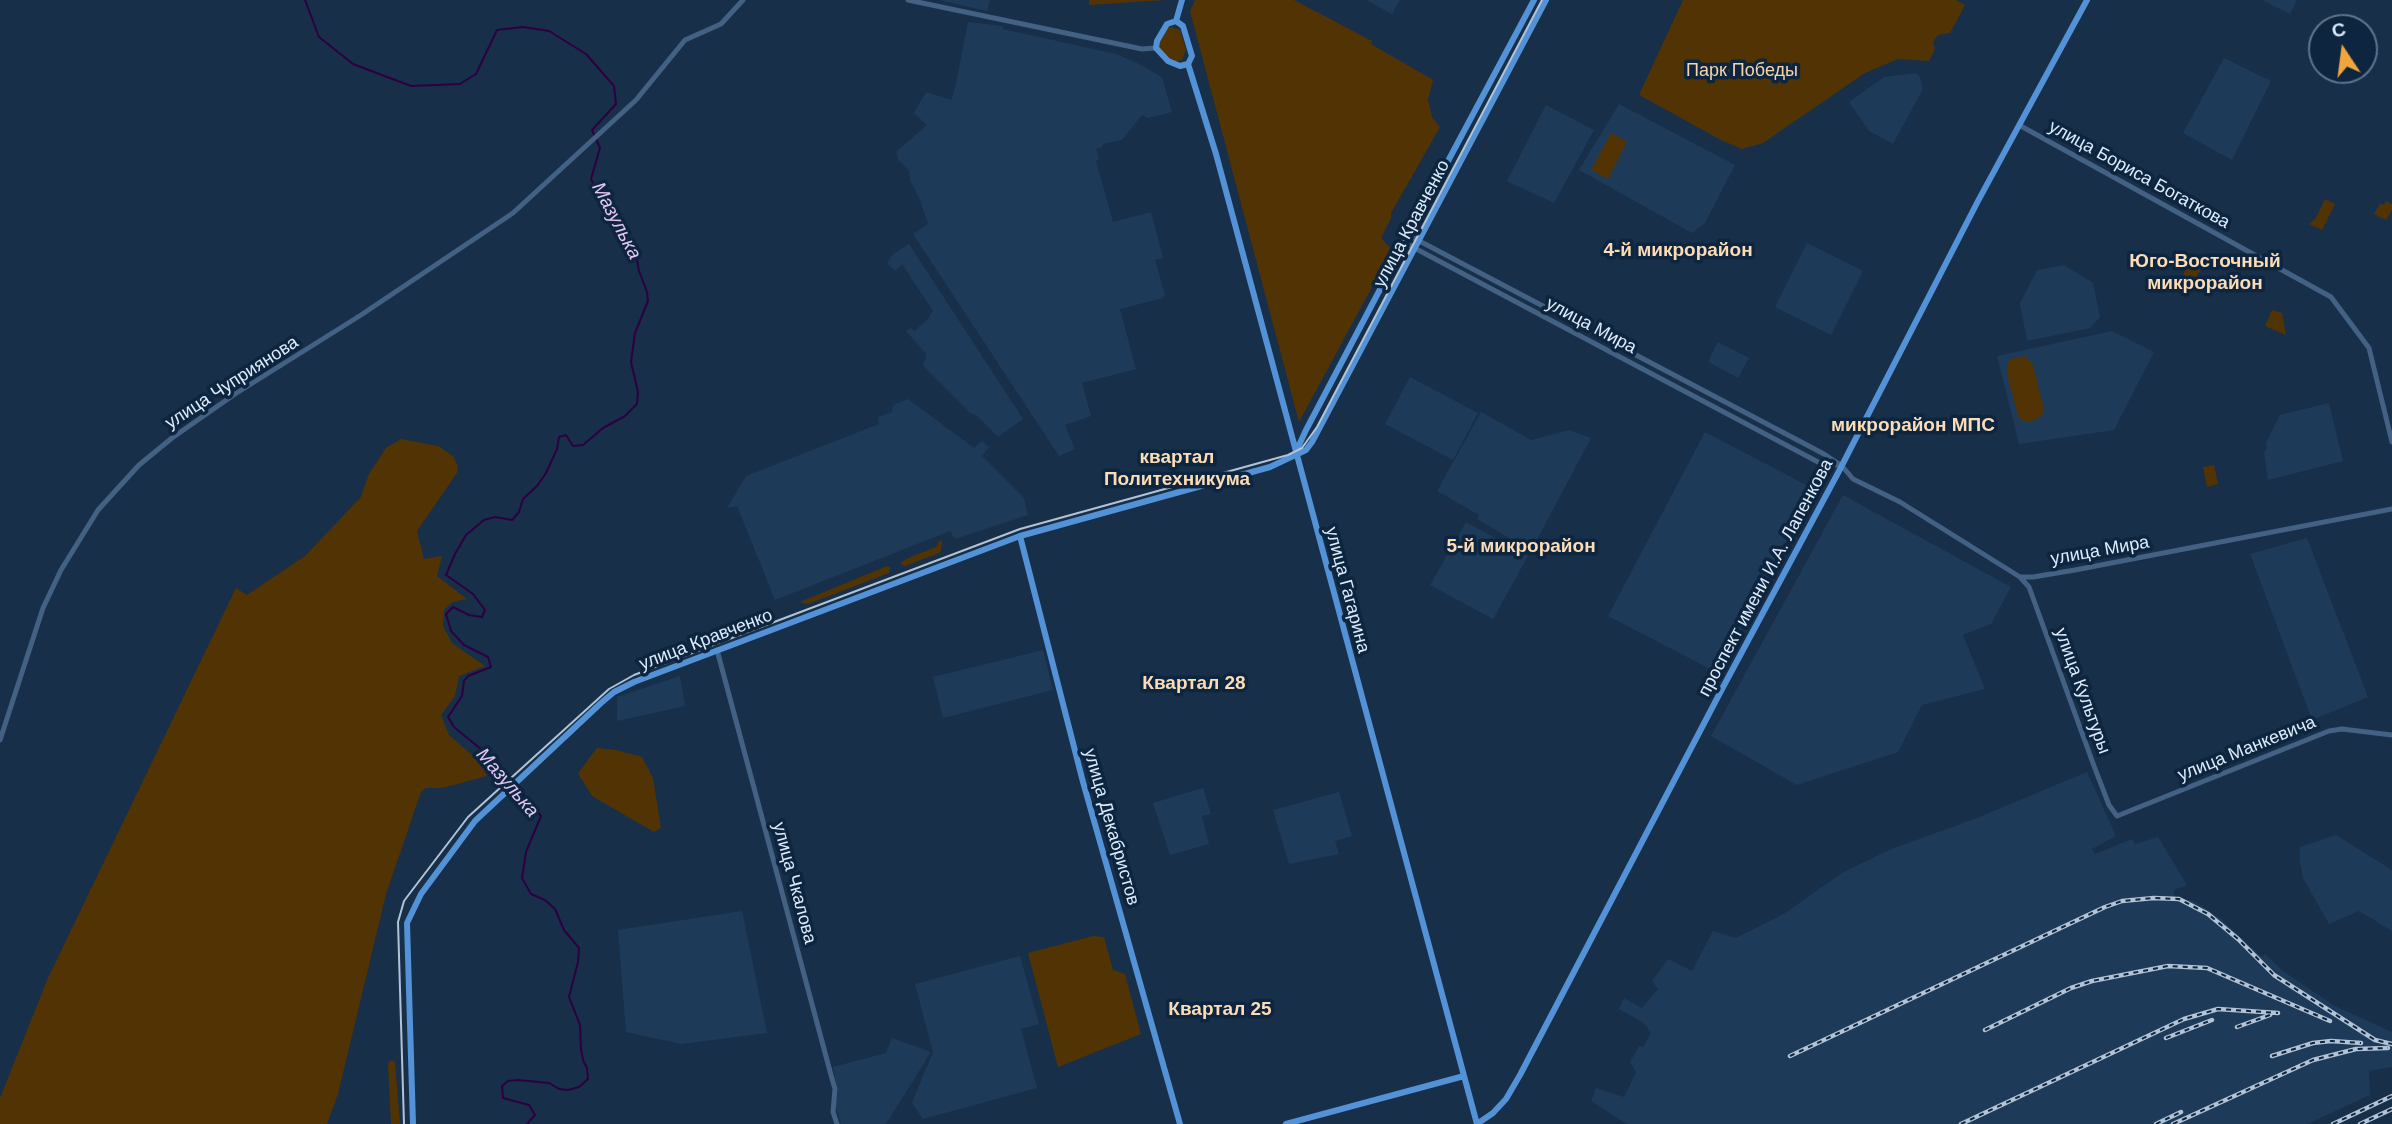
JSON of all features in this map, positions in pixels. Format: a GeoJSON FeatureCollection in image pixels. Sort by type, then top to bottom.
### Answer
{"type":"FeatureCollection","features":[{"type":"Feature","properties":{"kind":"main road"},"geometry":{"type":"LineString","coordinates":[[1176,21],[1182,0]]}},
{"type":"Feature","properties":{"kind":"main road","name":"улица Кравченко"},"geometry":{"type":"LineString","coordinates":[[1295,454],[1534,0]]}},
{"type":"Feature","properties":{"kind":"main road","name":"улица Кравченко"},"geometry":{"type":"LineString","coordinates":[[413,1124],[407,923],[416,901],[475,821],[614,692],[634,682],[1020,536],[1270,467],[1306,450],[1546,0]]}},
{"type":"Feature","properties":{"kind":"main road","name":"проспект имени И.А. Лапенкова"},"geometry":{"type":"LineString","coordinates":[[1477,1124],[1493,1113],[1506,1099],[1520,1076],[2087,0]]}},
{"type":"Feature","properties":{"kind":"main road"},"geometry":{"type":"LineString","coordinates":[[1176,21],[1183,26],[1192,55],[1188,64],[1174,65],[1161,56],[1156,48],[1167,24],[1176,21]]}},
{"type":"Feature","properties":{"kind":"main road","name":"улица Гагарина"},"geometry":{"type":"LineString","coordinates":[[1188,64],[1216,154],[1477,1124]]}},
{"type":"Feature","properties":{"kind":"main road","name":"улица Декабристов"},"geometry":{"type":"LineString","coordinates":[[1020,536],[1083,782],[1180,1124]]}},
{"type":"Feature","properties":{"kind":"main road"},"geometry":{"type":"LineString","coordinates":[[1286,1124],[1464,1076]]}},
{"type":"Feature","properties":{"kind":"street","name":"улица Чуприянова"},"geometry":{"type":"LineString","coordinates":[[0,740],[29,649],[57,579],[98,510],[139,465],[235,394],[513,213],[636,100],[685,40],[721,24],[743,0]]}},
{"type":"Feature","properties":{"kind":"street"},"geometry":{"type":"LineString","coordinates":[[908,0],[1142,48],[1156,48]]}},
{"type":"Feature","properties":{"kind":"street","name":"улица Бориса Богаткова"},"geometry":{"type":"LineString","coordinates":[[2019,125],[2332,297],[2369,348],[2392,442]]}},
{"type":"Feature","properties":{"kind":"street","name":"улица Мира"},"geometry":{"type":"LineString","coordinates":[[1408,235],[1824,454],[1842,466],[1853,479],[1900,502],[2020,577],[2033,578],[2392,509]]}},
{"type":"Feature","properties":{"kind":"street","name":"улица Мира"},"geometry":{"type":"LineString","coordinates":[[1405,243],[1818,461],[1842,466]]}},
{"type":"Feature","properties":{"kind":"street"},"geometry":{"type":"LineString","coordinates":[[1632,362],[1634,354]]}},
{"type":"Feature","properties":{"kind":"street"},"geometry":{"type":"LineString","coordinates":[[1726,413],[1730,405]]}},
{"type":"Feature","properties":{"kind":"street","name":"улица Культуры"},"geometry":{"type":"LineString","coordinates":[[2020,577],[2029,587],[2097,773],[2116,816]]}},
{"type":"Feature","properties":{"kind":"street","name":"улица Чкалова"},"geometry":{"type":"LineString","coordinates":[[717,650],[835,1089],[833,1112],[837,1124]]}},
{"type":"Feature","properties":{"kind":"street","name":"улица Манкевича"},"geometry":{"type":"LineString","coordinates":[[2116,816],[2329,731],[2342,729],[2392,735]]}},
{"type":"Feature","properties":{"kind":"shaded area"},"geometry":{"type":"Polygon","coordinates":[[[939,0],[990,0],[987,11],[939,0]]]}},
{"type":"Feature","properties":{"kind":"shaded area"},"geometry":{"type":"Polygon","coordinates":[[[1366,0],[1400,0],[1392,14],[1366,0]]]}},
{"type":"Feature","properties":{"kind":"shaded area"},"geometry":{"type":"Polygon","coordinates":[[[2262,0],[2297,0],[2290,14],[2262,0]]]}},
{"type":"Feature","properties":{"kind":"shaded area"},"geometry":{"type":"Polygon","coordinates":[[[968,22],[1003,26],[1003,29],[1116,54],[1137,63],[1162,77],[1172,112],[1148,118],[1142,115],[1122,140],[1103,144],[1096,149],[1099,159],[1096,161],[1113,222],[1151,212],[1163,258],[1155,260],[1165,295],[1163,298],[1120,309],[1136,369],[1082,383],[1091,416],[1065,425],[1075,449],[1059,456],[913,234],[928,224],[910,180],[909,170],[898,159],[896,152],[927,125],[914,113],[926,92],[951,100],[968,22]]]}},
{"type":"Feature","properties":{"kind":"shaded area"},"geometry":{"type":"Polygon","coordinates":[[[2224,58],[2271,81],[2232,160],[2183,133],[2224,58]]]}},
{"type":"Feature","properties":{"kind":"shaded area"},"geometry":{"type":"Polygon","coordinates":[[[1916,73],[1923,89],[1893,144],[1869,131],[1849,102],[1884,77],[1916,73]]]}},
{"type":"Feature","properties":{"kind":"shaded area"},"geometry":{"type":"Polygon","coordinates":[[[1619,104],[1735,165],[1705,223],[1692,233],[1579,170],[1619,104]]]}},
{"type":"Feature","properties":{"kind":"shaded area"},"geometry":{"type":"Polygon","coordinates":[[[1546,105],[1594,130],[1554,203],[1507,181],[1546,105]]]}},
{"type":"Feature","properties":{"kind":"shaded area"},"geometry":{"type":"Polygon","coordinates":[[[1807,243],[1863,271],[1831,335],[1775,307],[1807,243]]]}},
{"type":"Feature","properties":{"kind":"shaded area"},"geometry":{"type":"Polygon","coordinates":[[[909,244],[1023,419],[998,437],[925,368],[923,363],[926,354],[906,331],[911,328],[914,331],[933,311],[902,264],[895,271],[887,263],[893,254],[909,244]]]}},
{"type":"Feature","properties":{"kind":"shaded area"},"geometry":{"type":"Polygon","coordinates":[[[2064,265],[2093,283],[2100,317],[2090,328],[2027,341],[2020,303],[2037,270],[2064,265]]]}},
{"type":"Feature","properties":{"kind":"shaded area"},"geometry":{"type":"Polygon","coordinates":[[[2112,331],[2154,352],[2114,430],[2019,444],[1997,356],[2112,331]]]}},
{"type":"Feature","properties":{"kind":"shaded area"},"geometry":{"type":"Polygon","coordinates":[[[1718,342],[1749,358],[1738,378],[1708,362],[1718,342]]]}},
{"type":"Feature","properties":{"kind":"shaded area"},"geometry":{"type":"Polygon","coordinates":[[[1410,377],[1478,413],[1453,460],[1385,424],[1410,377]]]}},
{"type":"Feature","properties":{"kind":"shaded area"},"geometry":{"type":"Polygon","coordinates":[[[908,399],[974,448],[982,441],[989,447],[982,456],[1024,498],[1028,515],[955,539],[950,531],[775,600],[737,506],[727,508],[746,476],[879,424],[878,417],[892,412],[893,405],[908,399]]]}},
{"type":"Feature","properties":{"kind":"shaded area"},"geometry":{"type":"Polygon","coordinates":[[[2329,403],[2343,461],[2268,480],[2264,452],[2280,415],[2329,403]]]}},
{"type":"Feature","properties":{"kind":"shaded area"},"geometry":{"type":"Polygon","coordinates":[[[1481,412],[1531,440],[1569,430],[1591,438],[1531,551],[1477,519],[1479,515],[1437,491],[1481,412]]]}},
{"type":"Feature","properties":{"kind":"shaded area"},"geometry":{"type":"Polygon","coordinates":[[[1705,432],[1814,489],[1718,673],[1608,616],[1705,432]]]}},
{"type":"Feature","properties":{"kind":"shaded area"},"geometry":{"type":"Polygon","coordinates":[[[1843,495],[2011,587],[1991,624],[1963,635],[1985,689],[1922,705],[1898,752],[1797,785],[1711,736],[1843,495]]]}},
{"type":"Feature","properties":{"kind":"shaded area"},"geometry":{"type":"Polygon","coordinates":[[[1466,522],[1528,556],[1493,619],[1430,585],[1466,522]]]}},
{"type":"Feature","properties":{"kind":"shaded area"},"geometry":{"type":"Polygon","coordinates":[[[2307,538],[2368,697],[2312,720],[2250,554],[2307,538]]]}},
{"type":"Feature","properties":{"kind":"shaded area"},"geometry":{"type":"Polygon","coordinates":[[[1043,650],[1053,690],[943,718],[933,677],[1043,650]]]}},
{"type":"Feature","properties":{"kind":"shaded area"},"geometry":{"type":"Polygon","coordinates":[[[680,676],[685,706],[617,721],[617,697],[680,676]]]}},
{"type":"Feature","properties":{"kind":"shaded area"},"geometry":{"type":"Polygon","coordinates":[[[2087,772],[2116,836],[2092,849],[2095,854],[2132,839],[2135,844],[2158,837],[2187,885],[2174,890],[2174,897],[2194,901],[2220,918],[2262,957],[2265,954],[2283,971],[2333,1005],[2392,1032],[2392,1067],[2369,1071],[2370,1095],[2307,1124],[1627,1124],[1591,1101],[1596,1088],[1624,1097],[1636,1072],[1630,1062],[1651,1033],[1644,1023],[1619,1009],[1624,998],[1642,1008],[1658,989],[1652,981],[1668,959],[1692,971],[1713,931],[1736,938],[1785,913],[1842,873],[1889,850],[1977,818],[2087,772]]]}},
{"type":"Feature","properties":{"kind":"shaded area"},"geometry":{"type":"Polygon","coordinates":[[[1203,788],[1211,814],[1202,816],[1209,844],[1170,855],[1153,803],[1203,788]]]}},
{"type":"Feature","properties":{"kind":"shaded area"},"geometry":{"type":"Polygon","coordinates":[[[1339,792],[1352,836],[1335,841],[1339,854],[1289,864],[1273,810],[1339,792]]]}},
{"type":"Feature","properties":{"kind":"shaded area"},"geometry":{"type":"Polygon","coordinates":[[[2336,835],[2392,870],[2392,931],[2359,911],[2329,924],[2303,878],[2300,847],[2336,835]]]}},
{"type":"Feature","properties":{"kind":"shaded area"},"geometry":{"type":"Polygon","coordinates":[[[742,911],[767,1033],[681,1044],[626,1032],[618,930],[742,911]]]}},
{"type":"Feature","properties":{"kind":"shaded area"},"geometry":{"type":"Polygon","coordinates":[[[1020,956],[1039,1024],[1021,1029],[1037,1088],[923,1119],[912,1103],[933,1052],[915,984],[1020,956]]]}},
{"type":"Feature","properties":{"kind":"shaded area"},"geometry":{"type":"Polygon","coordinates":[[[892,1038],[931,1052],[886,1124],[841,1124],[835,1105],[838,1093],[833,1067],[886,1053],[892,1038]]]}},
{"type":"Feature","properties":{"kind":"green space"},"geometry":{"type":"Polygon","coordinates":[[[1089,0],[1166,0],[1089,5],[1089,0]]]}},
{"type":"Feature","properties":{"kind":"green space"},"geometry":{"type":"Polygon","coordinates":[[[1195,0],[1294,0],[1372,41],[1371,44],[1433,80],[1428,99],[1432,117],[1440,127],[1391,213],[1381,238],[1392,250],[1299,422],[1190,11],[1195,0]]]}},
{"type":"Feature","properties":{"kind":"green space","name":"Парк Победы"},"geometry":{"type":"Polygon","coordinates":[[[1683,0],[1956,0],[1965,5],[1950,33],[1938,35],[1933,42],[1935,49],[1929,61],[1898,59],[1865,73],[1763,143],[1742,149],[1639,95],[1683,0]]]}},
{"type":"Feature","properties":{"kind":"green space"},"geometry":{"type":"Polygon","coordinates":[[[1167,28],[1180,30],[1186,50],[1182,60],[1174,62],[1159,47],[1167,28]]]}},
{"type":"Feature","properties":{"kind":"green space"},"geometry":{"type":"Polygon","coordinates":[[[1611,133],[1627,142],[1608,179],[1591,170],[1611,133]]]}},
{"type":"Feature","properties":{"kind":"green space"},"geometry":{"type":"Polygon","coordinates":[[[2325,199],[2335,204],[2322,230],[2309,224],[2316,218],[2325,199]]]}},
{"type":"Feature","properties":{"kind":"green space"},"geometry":{"type":"Polygon","coordinates":[[[2386,201],[2392,204],[2392,210],[2386,220],[2374,214],[2380,204],[2384,205],[2386,201]]]}},
{"type":"Feature","properties":{"kind":"green space"},"geometry":{"type":"Polygon","coordinates":[[[2189,262],[2201,268],[2192,287],[2180,281],[2189,262]]]}},
{"type":"Feature","properties":{"kind":"green space"},"geometry":{"type":"Polygon","coordinates":[[[2272,310],[2282,313],[2286,335],[2265,326],[2272,310]]]}},
{"type":"Feature","properties":{"kind":"green space"},"geometry":{"type":"Polygon","coordinates":[[[2025,356],[2033,365],[2044,409],[2042,416],[2030,422],[2021,420],[2018,416],[2007,374],[2011,359],[2025,356]]]}},
{"type":"Feature","properties":{"kind":"green space"},"geometry":{"type":"Polygon","coordinates":[[[401,439],[438,446],[453,456],[458,466],[457,473],[417,531],[424,559],[442,556],[437,576],[467,599],[453,602],[444,610],[443,626],[452,643],[485,666],[459,676],[455,696],[441,715],[449,735],[480,762],[487,776],[442,788],[426,788],[421,792],[386,894],[338,1094],[327,1124],[0,1124],[0,1098],[48,978],[236,588],[247,595],[305,556],[361,497],[369,474],[386,448],[401,439]]]}},
{"type":"Feature","properties":{"kind":"green space"},"geometry":{"type":"Polygon","coordinates":[[[2214,465],[2218,484],[2207,487],[2203,467],[2214,465]]]}},
{"type":"Feature","properties":{"kind":"green space"},"geometry":{"type":"Polygon","coordinates":[[[940,540],[939,553],[905,566],[901,565],[901,562],[936,547],[940,540]]]}},
{"type":"Feature","properties":{"kind":"green space"},"geometry":{"type":"Polygon","coordinates":[[[890,567],[889,573],[808,604],[800,602],[890,567]]]}},
{"type":"Feature","properties":{"kind":"green space"},"geometry":{"type":"Polygon","coordinates":[[[597,748],[642,757],[653,778],[661,828],[654,832],[592,796],[578,773],[597,748]]]}},
{"type":"Feature","properties":{"kind":"green space"},"geometry":{"type":"Polygon","coordinates":[[[1093,936],[1104,937],[1113,970],[1125,974],[1141,1034],[1058,1067],[1028,953],[1093,936]]]}},
{"type":"Feature","properties":{"kind":"green space"},"geometry":{"type":"Polygon","coordinates":[[[391,1060],[395,1062],[400,1124],[391,1124],[388,1064],[391,1060]]]}},
{"type":"Feature","properties":{"kind":"waterway","name":"Мазулька"},"geometry":{"type":"LineString","coordinates":[[305,0],[319,37],[353,64],[411,86],[460,84],[476,74],[497,30],[523,27],[549,31],[586,54],[614,86],[616,104],[592,130],[600,148],[591,179],[636,255],[647,292],[648,301],[635,333],[631,362],[638,392],[637,404],[625,416],[603,428],[583,445],[573,446],[566,435],[559,437],[557,449],[546,473],[523,499],[519,512],[512,520],[495,517],[484,520],[466,535],[446,575],[473,594],[485,610],[482,617],[469,615],[453,607],[446,614],[451,631],[464,645],[488,657],[491,667],[468,676],[464,681],[462,696],[448,717],[454,727],[488,755],[512,782]]}},
{"type":"Feature","properties":{"kind":"waterway","name":"Мазулька"},"geometry":{"type":"LineString","coordinates":[[516,786],[541,816],[526,852],[522,878],[531,894],[545,900],[555,909],[564,930],[579,948],[569,997],[580,1025],[581,1049],[588,1079],[579,1087],[568,1090],[559,1089],[549,1083],[508,1081],[502,1086],[503,1098],[529,1105],[535,1115],[527,1124]]}},
{"type":"Feature","properties":{"kind":"tram line"},"geometry":{"type":"LineString","coordinates":[[404,1124],[398,922],[404,901],[468,817],[609,689],[634,675],[1020,529],[1288,455],[1302,448],[1317,427],[1542,0]]}},
{"type":"Feature","properties":{"kind":"railway"},"geometry":{"type":"LineString","coordinates":[[1790,1056],[2105,907],[2122,901],[2154,898],[2179,899],[2208,914],[2274,975],[2375,1040],[2392,1044]]}},
{"type":"Feature","properties":{"kind":"railway"},"geometry":{"type":"LineString","coordinates":[[1985,1030],[2071,988],[2092,981],[2168,966],[2207,968],[2330,1021]]}},
{"type":"Feature","properties":{"kind":"railway"},"geometry":{"type":"LineString","coordinates":[[1961,1124],[2184,1019],[2218,1009],[2278,1013]]}},
{"type":"Feature","properties":{"kind":"railway"},"geometry":{"type":"LineString","coordinates":[[2237,1027],[2270,1015]]}},
{"type":"Feature","properties":{"kind":"railway"},"geometry":{"type":"LineString","coordinates":[[2166,1038],[2212,1020]]}},
{"type":"Feature","properties":{"kind":"railway"},"geometry":{"type":"LineString","coordinates":[[2272,1056],[2313,1043],[2361,1043]]}},
{"type":"Feature","properties":{"kind":"railway"},"geometry":{"type":"LineString","coordinates":[[2173,1124],[2313,1060],[2356,1049],[2388,1048]]}},
{"type":"Feature","properties":{"kind":"railway"},"geometry":{"type":"LineString","coordinates":[[2333,1124],[2392,1096]]}},
{"type":"Feature","properties":{"kind":"railway"},"geometry":{"type":"LineString","coordinates":[[2360,1124],[2392,1109]]}},
{"type":"Feature","properties":{"kind":"railway"},"geometry":{"type":"LineString","coordinates":[[2156,1124],[2181,1112]]}},
{"type":"Feature","properties":{"kind":"district","name":"4-й микрорайон"},"geometry":{"type":"Point","coordinates":[1678,251]}},
{"type":"Feature","properties":{"kind":"district","name":"Юго-Восточный микрорайон"},"geometry":{"type":"Point","coordinates":[2205,273]}},
{"type":"Feature","properties":{"kind":"district","name":"микрорайон МПС"},"geometry":{"type":"Point","coordinates":[1913,426]}},
{"type":"Feature","properties":{"kind":"district","name":"квартал Политехникума"},"geometry":{"type":"Point","coordinates":[1177,469]}},
{"type":"Feature","properties":{"kind":"district","name":"5-й микрорайон"},"geometry":{"type":"Point","coordinates":[1521,547]}},
{"type":"Feature","properties":{"kind":"district","name":"Квартал 28"},"geometry":{"type":"Point","coordinates":[1194,684]}},
{"type":"Feature","properties":{"kind":"district","name":"Квартал 25"},"geometry":{"type":"Point","coordinates":[1220,1010]}}]}
